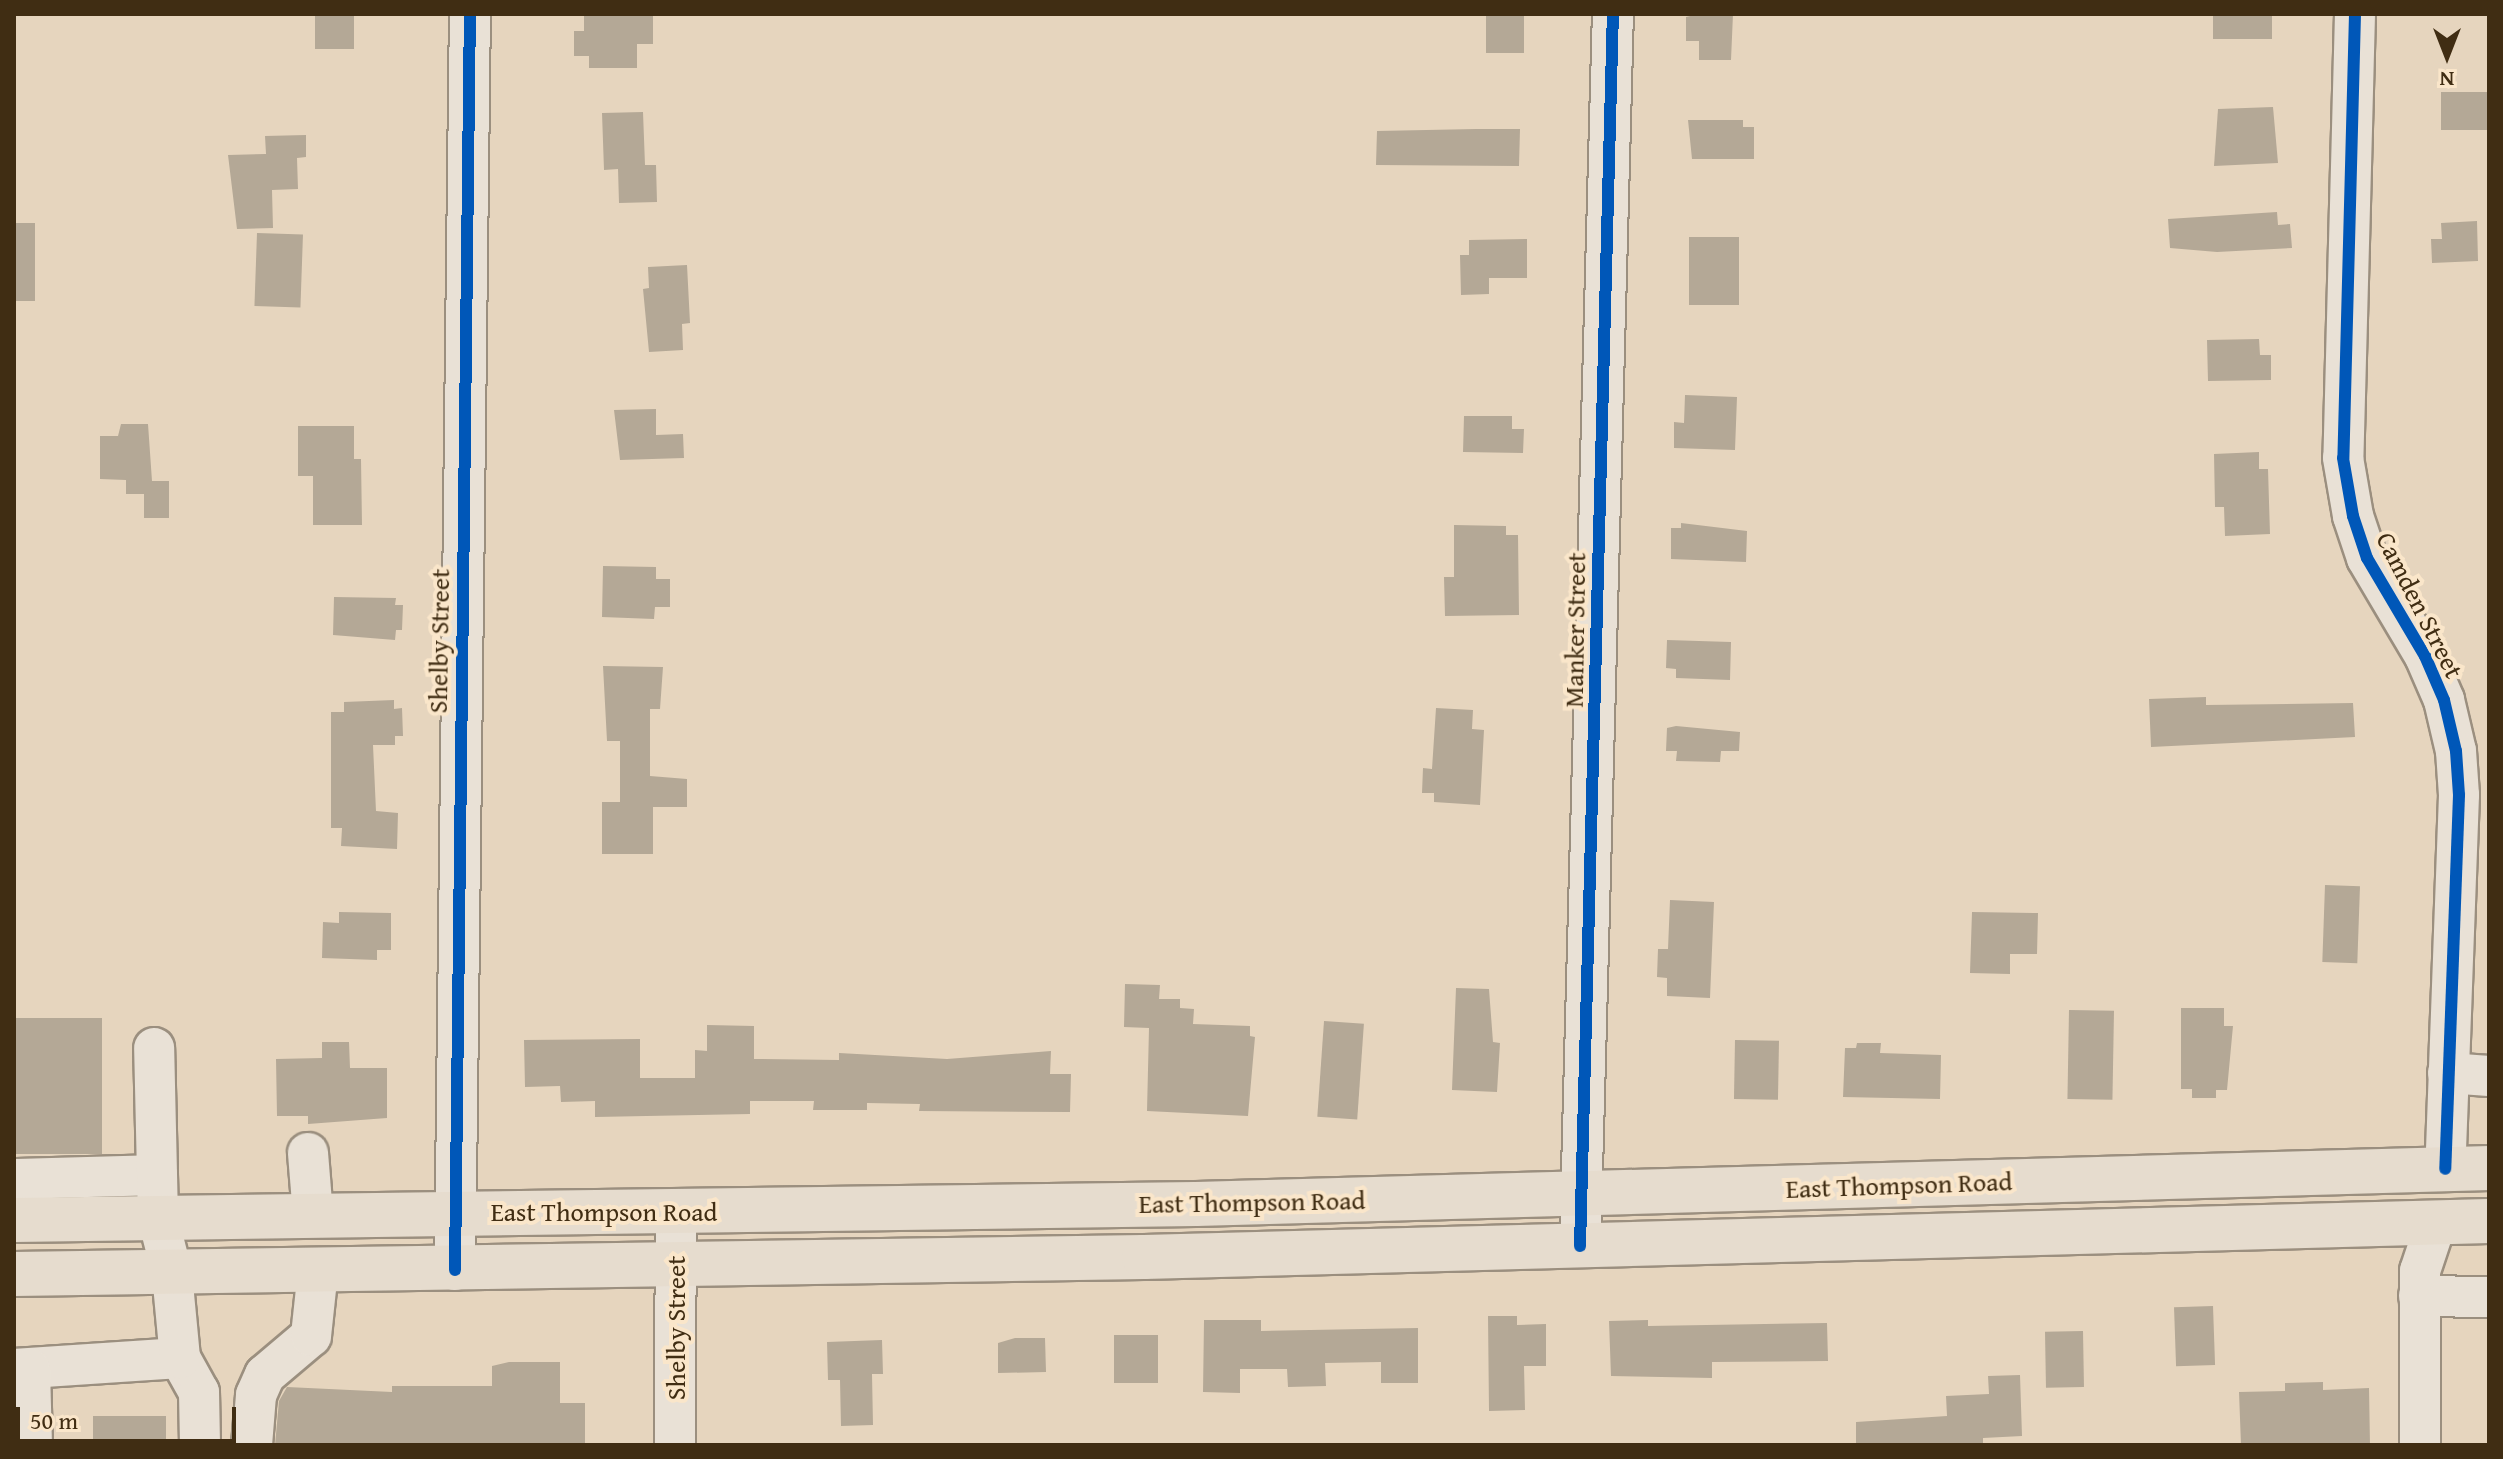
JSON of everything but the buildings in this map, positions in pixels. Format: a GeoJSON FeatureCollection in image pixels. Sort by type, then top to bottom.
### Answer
{"type":"FeatureCollection","features":[{"type":"Feature","properties":{"kind":"main road","name":"East Thompson Road"},"geometry":{"type":"LineString","coordinates":[[14,1220],[1582,1194],[2489,1168]]}},
{"type":"Feature","properties":{"kind":"main road"},"geometry":{"type":"LineString","coordinates":[[2436,1223],[2445,1169]]}},
{"type":"Feature","properties":{"kind":"main road","name":"East Thompson Road"},"geometry":{"type":"LineString","coordinates":[[14,1274],[455,1270],[1580,1246],[2489,1221]]}},
{"type":"Feature","properties":{"kind":"street","name":"Shelby Street"},"geometry":{"type":"LineString","coordinates":[[455,1270],[470,14]]}},
{"type":"Feature","properties":{"kind":"street","name":"Manker Street"},"geometry":{"type":"LineString","coordinates":[[1580,1246],[1613,14]]}},
{"type":"Feature","properties":{"kind":"street","name":"Camden Street"},"geometry":{"type":"LineString","coordinates":[[2355,14],[2345,481],[2367,558],[2425,656],[2447,709],[2473,844],[2448,1073],[2445,1169]]}},
{"type":"Feature","properties":{"kind":"street"},"geometry":{"type":"LineString","coordinates":[[154,1048],[158,1218],[172,1273],[180,1358],[199,1392],[200,1445]]}},
{"type":"Feature","properties":{"kind":"street"},"geometry":{"type":"LineString","coordinates":[[2448,1073],[2489,1076]]}},
{"type":"Feature","properties":{"kind":"street"},"geometry":{"type":"LineString","coordinates":[[308,1153],[313,1215]]}},
{"type":"Feature","properties":{"kind":"street"},"geometry":{"type":"LineString","coordinates":[[14,1179],[157,1175]]}},
{"type":"Feature","properties":{"kind":"street","name":"Shelby Street"},"geometry":{"type":"LineString","coordinates":[[675,1445],[676,1211]]}},
{"type":"Feature","properties":{"kind":"street"},"geometry":{"type":"LineString","coordinates":[[2420,1445],[2419,1296],[2425,1246],[2436,1223]]}},
{"type":"Feature","properties":{"kind":"street"},"geometry":{"type":"LineString","coordinates":[[252,1445],[256,1395],[265,1375],[311,1336],[318,1271]]}},
{"type":"Feature","properties":{"kind":"street"},"geometry":{"type":"LineString","coordinates":[[2419,1296],[2489,1297]]}},
{"type":"Feature","properties":{"kind":"street"},"geometry":{"type":"LineString","coordinates":[[32,1445],[22,1369],[180,1358]]}},
{"type":"Feature","properties":{"kind":"cycle path"},"geometry":{"type":"LineString","coordinates":[[455,1270],[470,14]]}},
{"type":"Feature","properties":{"kind":"cycle path"},"geometry":{"type":"LineString","coordinates":[[1580,1246],[1613,14]]}},
{"type":"Feature","properties":{"kind":"cycle path"},"geometry":{"type":"LineString","coordinates":[[2355,14],[2343,458],[2353,516],[2367,558],[2425,656],[2444,700],[2456,751],[2459,795],[2445,1169]]}}]}
